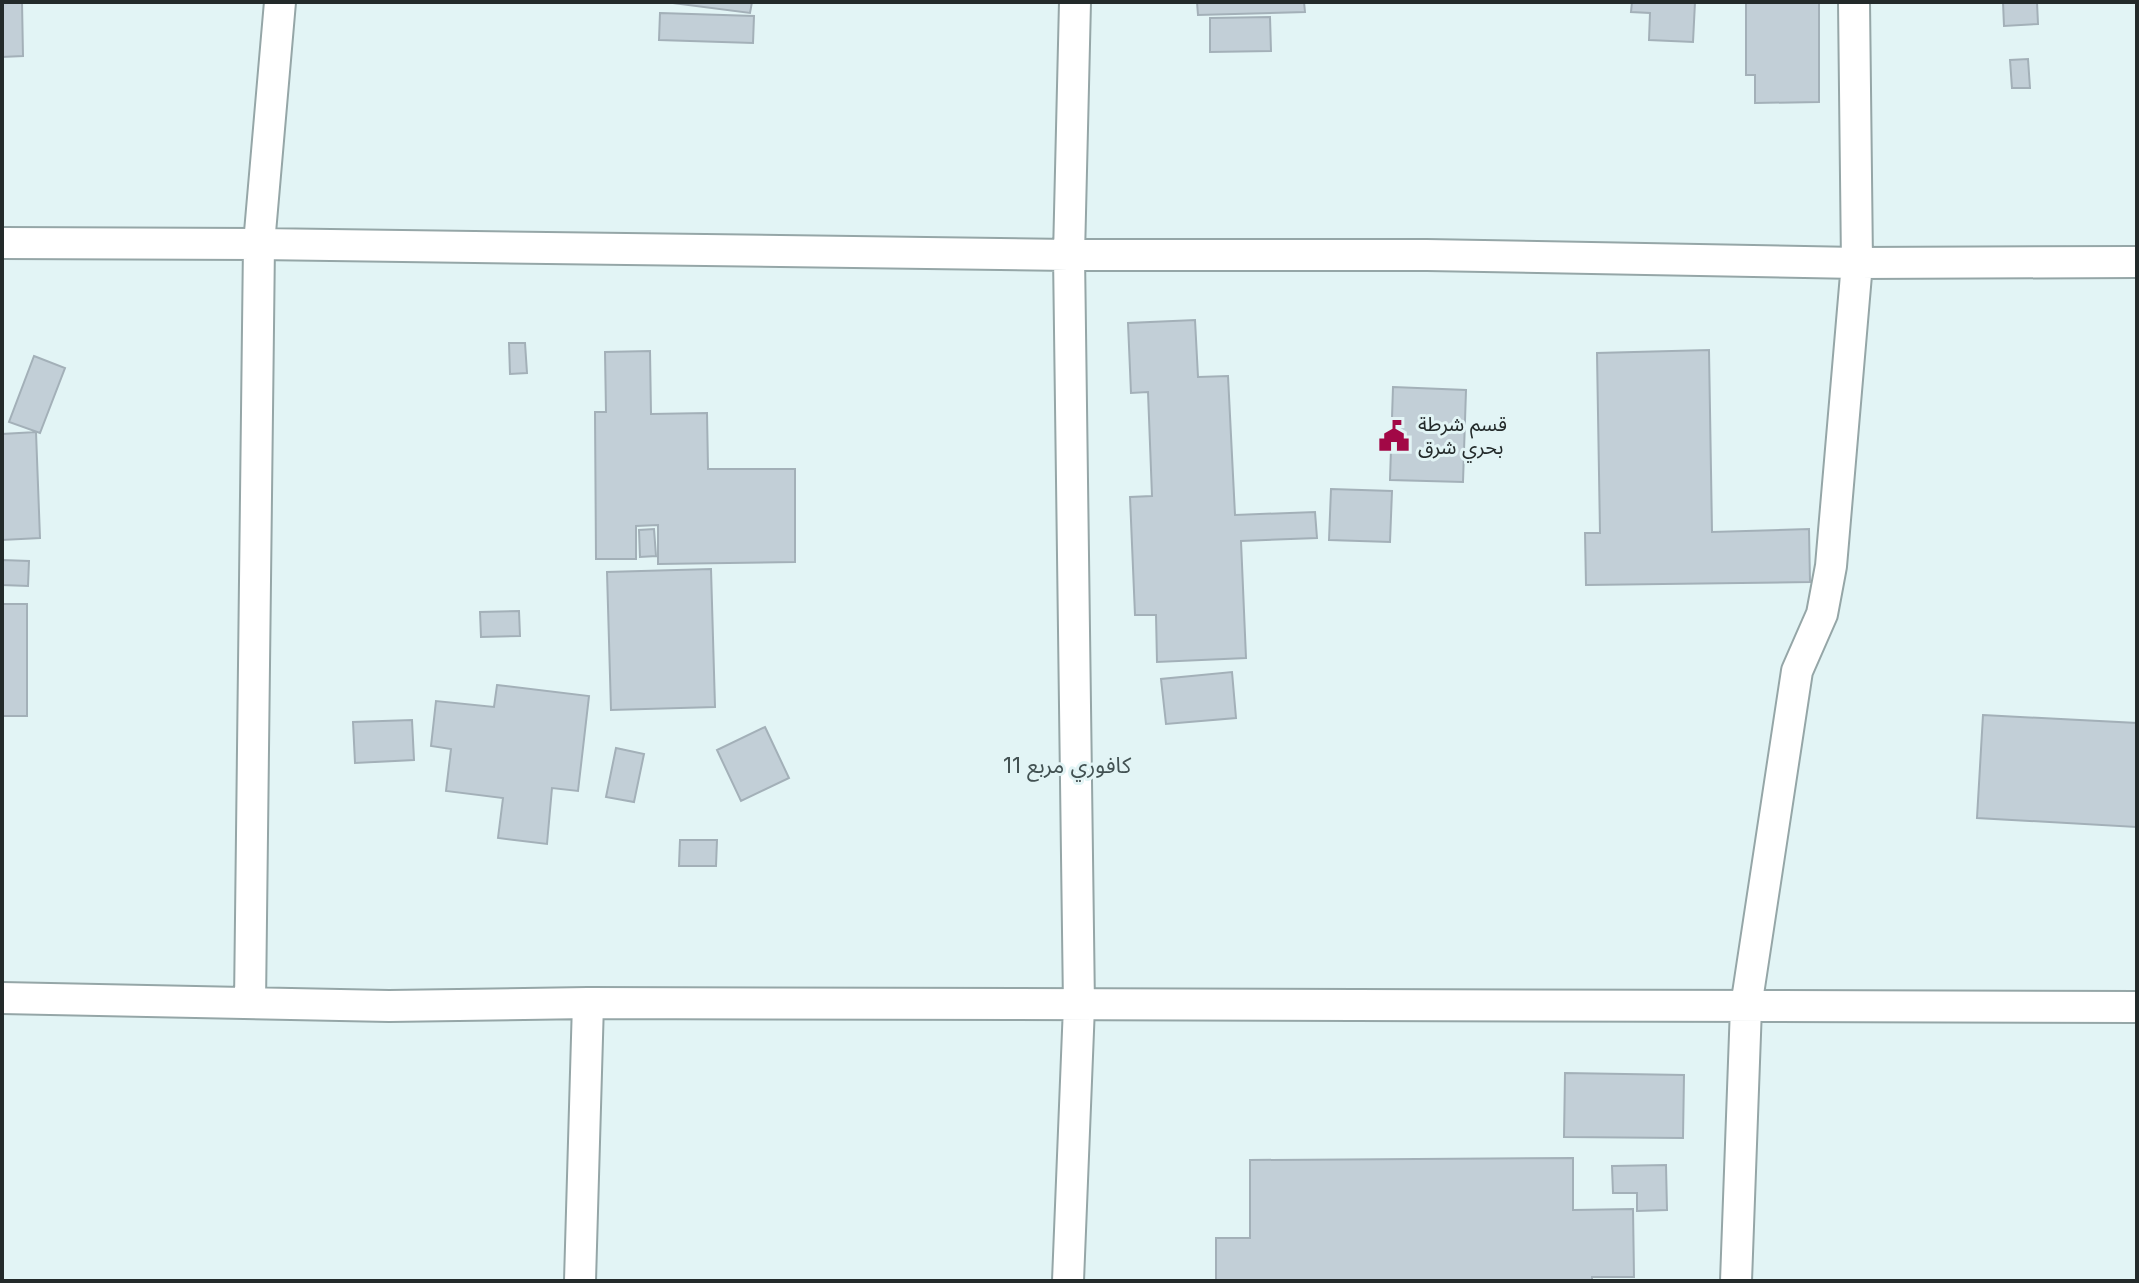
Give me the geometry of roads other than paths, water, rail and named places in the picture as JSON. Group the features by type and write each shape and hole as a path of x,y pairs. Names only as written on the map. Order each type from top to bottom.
{"street":[{"path":"250,1003 259,244 280,2"},
{"path":"1068,1281 1079,1006 1069,255 1075,2"},
{"path":"1736,1281 1746,1007 1797,671 1822,614 1831,566 1857,263 1854,2"},
{"path":"2,243 1069,255 1427,255 1857,263 2137,262"},
{"path":"2,998 389,1006 588,1003 2137,1007"},
{"path":"580,1281 588,1003"}],"place":[{"name":"قسم شرطة بحري شرق","path":"1394,436"}],"district":[{"name":"كافوري مربع 11","path":"1067,765"}]}
